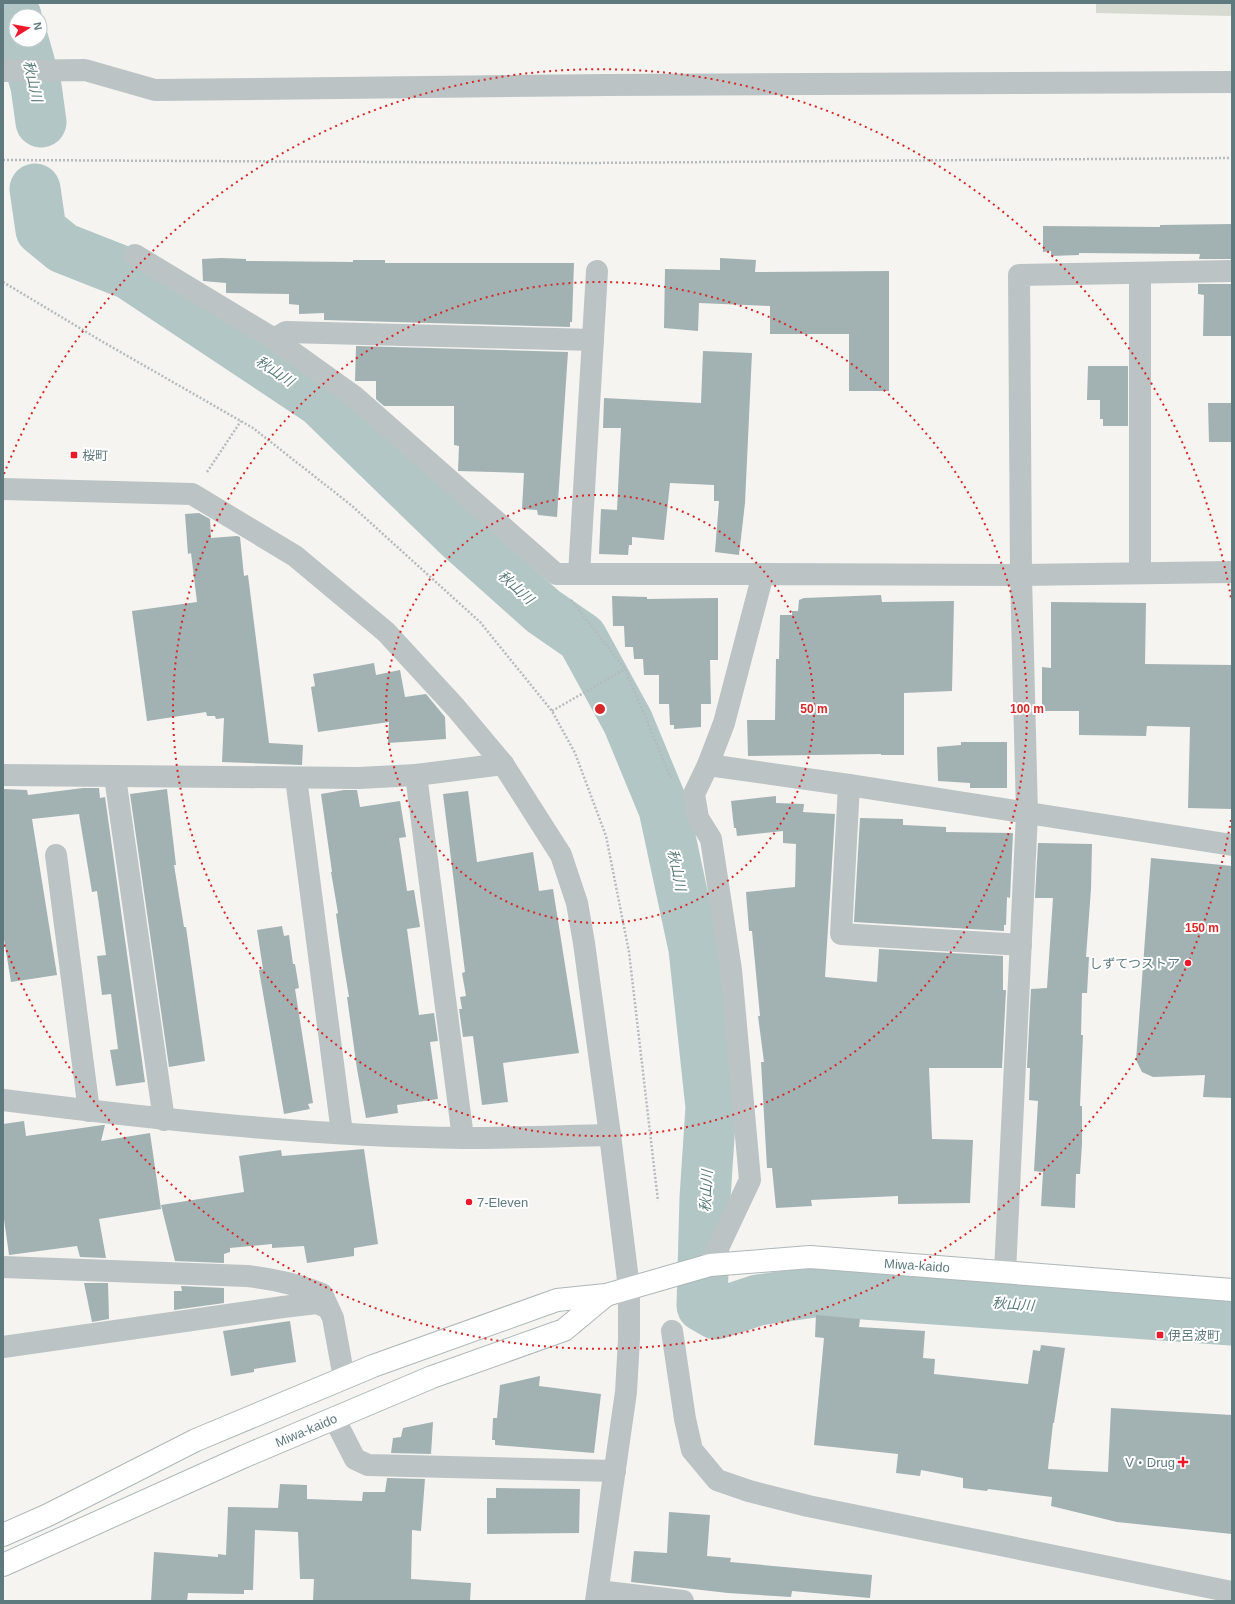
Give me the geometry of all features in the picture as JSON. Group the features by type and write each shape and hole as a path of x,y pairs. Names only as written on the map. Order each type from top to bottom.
{"main road":[{"name":"Miwa-kaido","path":"3,1535 48,1515 196,1440 373,1366 558,1300 606,1295 710,1265 810,1257 1232,1290"},
{"name":"Miwa-kaido","path":"3,1565 245,1456 334,1418 432,1377 564,1330 606,1295"}],"street":[{"path":"3,71 85,70 155,90 615,85 1232,82"},
{"path":"135,255 274,339 355,397 556,574 1021,575 1232,572"},
{"path":"579,574 596,271"},
{"path":"1005,1272 1027,814 1021,575 1019,275 1140,274 1232,271"},
{"path":"1140,274 1140,573"},
{"path":"274,339 286,332 593,340"},
{"path":"3,489 192,494 295,556 386,632 456,708 502,764 561,855 577,903 584,943 629,1288 629,1339 626,1392 597,1596 683,1601"},
{"path":"710,1265 750,1180 730,962 711,839 698,818 694,794 708,765 724,724 764,574"},
{"path":"3,775 360,778 416,775 502,764"},
{"path":"708,765 849,785 1232,845"},
{"path":"416,775 463,1138"},
{"path":"115,777 164,1120"},
{"path":"296,778 342,1133"},
{"path":"849,785 841,934 1021,945"},
{"path":"56,855 89,1111"},
{"path":"3,1100 164,1120 342,1133 463,1138 610,1135"},
{"path":"3,1267 247,1276 300,1285 322,1294 333,1318 344,1378"},
{"path":"3,1346 283,1307 317,1304 328,1308"},
{"path":"672,1331 685,1419 692,1450 717,1480 749,1491 808,1506 1232,1592"},
{"path":"334,1418 355,1459 368,1465 615,1471"}],"path":[{"path":"3,160 593,163 1232,158"},
{"path":"192,494 241,421"},
{"path":"556,574 567,596 625,669 670,776 694,794"},
{"path":"552,711 625,669"}],"shaded area":[{"path":"1096,3 1232,3 1232,16 1096,13"}],"building":[{"path":"1232,224 1232,259 1199,259 1200,254 1079,253 1079,255 1051,256 1051,251 1043,252 1043,226 1160,227 1160,225"},
{"path":"720,258 756,260 755,272 889,271 889,391 849,391 849,334 770,334 770,306 699,303 698,331 664,328 665,269 720,270"},
{"path":"202,259 246,259 246,261 353,262 353,260 385,260 385,263 574,263 572,322 570,322 570,327 324,320 324,313 299,314 299,305 289,304 289,294 226,293 226,283 203,281"},
{"path":"1198,284 1232,284 1232,336 1203,336 1204,295 1198,294"},
{"path":"356,346 568,352 557,517 538,515 537,510 522,509 524,473 458,471 459,446 454,445 454,406 384,406 376,399 376,381 355,381"},
{"path":"703,351 752,353 745,503 739,555 715,552 719,501 714,501 714,485 670,483 664,540 632,537 632,545 629,545 628,555 599,554 601,509 617,510 621,428 603,428 604,398 701,403"},
{"path":"1088,366 1128,366 1128,426 1103,426 1103,419 1100,419 1100,400 1087,400"},
{"path":"1208,403 1232,403 1232,442 1209,442"},
{"path":"199,513 210,519 211,538 240,537 244,576 248,575 269,743 303,745 302,765 222,762 224,718 216,719 215,716 207,716 206,712 147,721 132,611 197,602 191,553 188,554 185,514"},
{"path":"881,595 882,602 954,601 952,691 904,693 904,755 748,756 747,720 775,720 776,659 779,659 780,615 792,615 792,611 798,611 799,600 804,598"},
{"path":"612,596 647,597 647,599 718,598 718,660 710,660 711,704 701,704 701,727 674,729 674,725 670,725 669,704 659,704 659,675 644,675 643,659 634,659 633,647 625,647 624,626 613,626"},
{"path":"1051,602 1146,603 1145,664 1232,665 1232,809 1188,808 1190,727 1147,726 1146,736 1079,735 1079,711 1042,711 1042,667 1051,668"},
{"path":"374,663 376,675 400,670 405,697 426,694 445,717 446,739 388,743 389,722 318,732 311,687 315,686 313,674"},
{"path":"961,742 1007,742 1007,788 970,788 970,783 938,781 937,747 961,745"},
{"path":"83,788 99,788 100,798 105,797 145,1082 116,1086 110,1050 118,1049 111,994 102,995 97,956 106,955 97,891 92,892 79,814 32,819 57,975 11,982 3,933 3,789 27,790 28,795"},
{"path":"167,789 176,865 174,865 184,927 186,927 205,1061 169,1067 130,794"},
{"path":"344,790 357,790 360,807 400,801 406,837 399,838 407,891 414,890 420,927 407,929 419,1015 434,1013 438,1041 430,1042 438,1099 397,1105 398,1113 366,1118 357,1069 347,997 349,997 336,914 338,913 321,794"},
{"path":"468,791 477,862 533,852 539,891 553,889 579,1053 503,1063 508,1102 482,1105 473,1036 463,1037 459,1009 462,1009 460,997 466,996 462,973 465,972 443,794"},
{"path":"776,796 776,803 804,804 803,812 835,814 825,977 877,982 879,949 1003,956 1003,990 1006,990 1002,1068 929,1068 932,1139 973,1140 970,1203 898,1204 898,1196 811,1200 812,1206 776,1208 772,1168 767,1168 761,1062 764,1062 758,1016 760,1016 752,931 749,931 746,892 795,887 796,844 783,843 783,831 737,836 736,828 734,828 731,801"},
{"path":"860,818 903,819 903,825 946,827 946,832 1013,833 1010,898 1007,897 1006,925 1004,925 1004,931 854,922"},
{"path":"1038,843 1092,844 1091,889 1086,957 1089,957 1087,993 1082,993 1081,1035 1083,1035 1080,1106 1082,1106 1082,1144 1080,1174 1076,1174 1075,1208 1041,1206 1043,1172 1034,1171 1038,1101 1029,1100 1030,1068 1027,1068 1031,989 1047,988 1053,898 1035,898"},
{"name":"しずてつストア","path":"1151,858 1232,866 1232,1098 1203,1097 1205,1075 1153,1077 1142,1072 1136,1060"},
{"path":"282,926 284,936 289,935 293,964 295,964 299,988 295,989 313,1103 308,1104 310,1109 284,1114 259,970 263,969 257,930"},
{"path":"24,1121 26,1136 103,1125 105,1125 101,1141 150,1133 161,1209 99,1219 106,1258 80,1257 77,1246 9,1255 3,1212 3,1124"},
{"path":"364,1149 378,1244 354,1248 354,1256 307,1263 304,1246 272,1248 272,1244 230,1248 230,1252 224,1254 224,1263 175,1261 161,1205 244,1192 239,1156 281,1150 282,1156"},
{"path":"84,1283 108,1283 109,1319 92,1322"},
{"path":"181,1286 224,1288 224,1303 174,1310 174,1291 182,1291"},
{"path":"816,1315 860,1319 859,1327 925,1331 923,1358 935,1359 934,1374 1028,1384 1033,1350 1040,1351 1041,1345 1065,1348 1053,1423 1048,1469 1108,1472 1111,1408 1232,1415 1232,1534 1117,1522 1051,1506 1052,1497 988,1489 987,1491 963,1488 963,1478 921,1470 920,1476 896,1473 898,1454 814,1445 824,1338 815,1337"},
{"path":"290,1321 296,1362 254,1369 254,1372 231,1376 223,1331"},
{"path":"540,1376 539,1386 601,1394 594,1453 495,1445 495,1440 492,1440 493,1418 497,1418 500,1385"},
{"path":"433,1422 431,1454 391,1453 393,1438 401,1437 403,1428"},
{"path":"387,1478 425,1479 421,1531 412,1530 411,1579 471,1583 470,1601 313,1601 314,1579 300,1579 298,1532 255,1530 253,1590 244,1590 244,1594 188,1593 187,1601 151,1601 154,1552 218,1557 218,1554 226,1555 228,1507 278,1508 280,1484 307,1485 307,1499 362,1501 363,1492 385,1492"},
{"path":"496,1488 580,1489 579,1533 487,1534 487,1498 496,1498"},
{"path":"669,1512 710,1515 707,1556 731,1558 730,1562 872,1575 870,1598 792,1591 791,1597 728,1593 631,1582 634,1551 667,1553"}],"waterway":[{"name":"秋山川","path":"7,3 10,8"},
{"name":"秋山川","path":"25,48 36,86 41,122"},
{"name":"秋山川","path":"35,189 41,230 63,248 129,274 320,401 459,536 543,611 582,638 628,722 664,809 694,949 711,1107 705,1198 702,1306 716,1314 758,1300 821,1291 1232,1320"}],"place":[{"name":"桜町","path":"74,455"},
{"name":"しずてつストア","path":"1188,963"},
{"name":"7-Eleven","path":"469,1202"},
{"name":"伊呂波町","path":"1160,1335"},
{"name":"V・Drug","path":"1183,1462"}]}
